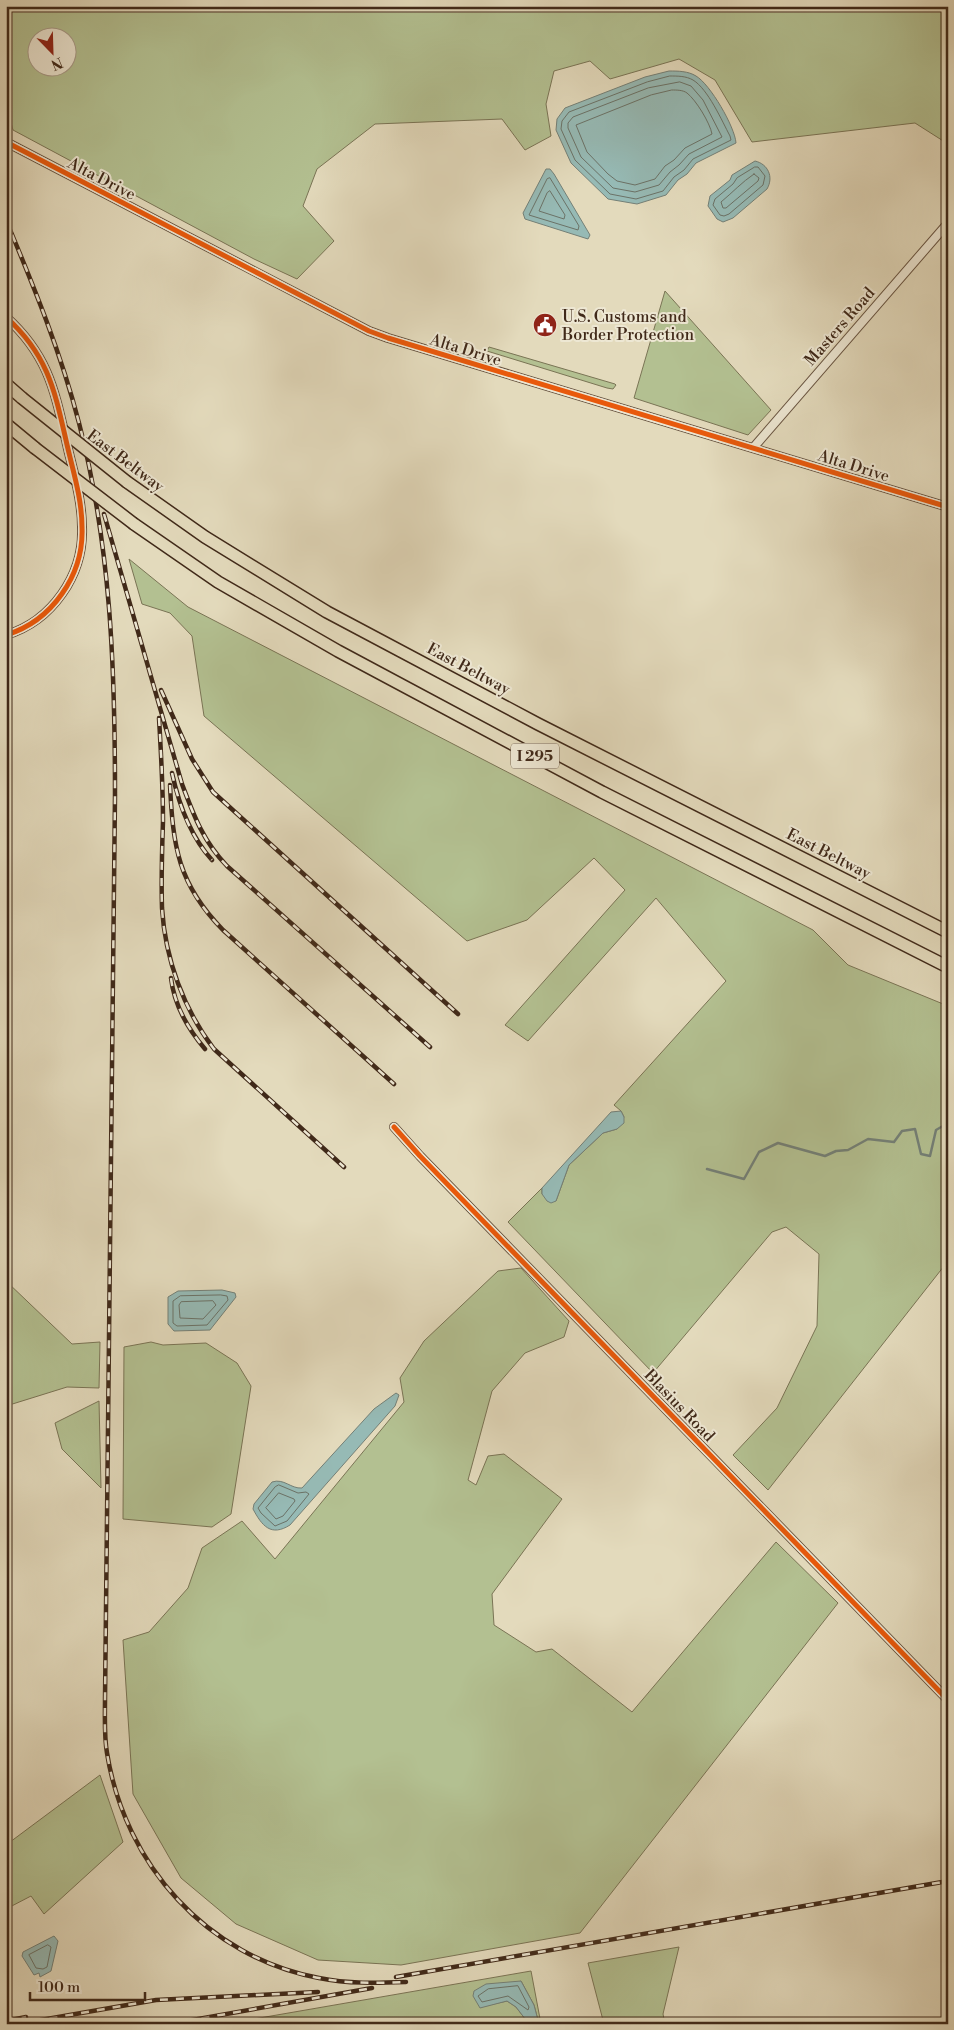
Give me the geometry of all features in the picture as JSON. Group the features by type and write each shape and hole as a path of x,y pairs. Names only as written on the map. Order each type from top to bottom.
{"highway":[{"name":"East Beltway","path":"6,384 127,482 206,538 327,612 538,724 948,932"},
{"name":"I 295","path":"6,424 134,524 218,582 338,651 602,792 948,967"}],"street":[{"name":"Alta Drive","path":"6,142 369,331 471,364 948,507"},
{"name":"Masters Road","path":"753,448 948,223"},
{"path":"6,317 24,334 35,349 46,370 60,415 74,473 82,528 82,545 78,563 59,599 44,615 28,625 6,634"},
{"name":"Blasius Road","path":"394,1127 948,1700"}],"green space":[{"path":"9,6 948,6 948,144 915,123 752,142 715,80 679,59 610,79 590,61 554,71 546,104 551,136 525,150 502,119 375,124 317,169 303,206 334,241 297,279 254,259 13,130 6,105 6,16 11,17"},
{"path":"665,291 771,410 748,435 634,398"},
{"path":"489,347 616,385 613,389 607,388 487,351"},
{"path":"129,559 188,607 813,930 848,965 948,1006 948,1261 768,1490 733,1455 777,1408 817,1326 819,1254 786,1227 772,1232 653,1373 508,1222 542,1188 542,1194 556,1201 569,1165 603,1133 617,1129 624,1117 621,1111 614,1105 726,981 656,898 528,1041 505,1025 625,890 594,858 527,920 467,941 204,716 192,636 170,613 142,604"},
{"path":"521,1268 569,1321 564,1337 525,1353 492,1391 468,1480 476,1485 488,1456 504,1454 562,1499 492,1594 494,1625 536,1652 552,1649 632,1712 776,1542 838,1603 580,1933 401,1965 318,1960 236,1924 181,1878 133,1794 123,1640 149,1632 188,1588 202,1548 242,1521 275,1559 404,1402 400,1378 424,1341 498,1271"},
{"path":"6,1281 72,1344 100,1342 99,1388 67,1387 6,1406"},
{"path":"151,1342 163,1345 206,1343 237,1363 251,1386 231,1514 212,1527 123,1519 124,1347"},
{"path":"99,1401 101,1488 62,1449 55,1423"},
{"path":"100,1775 123,1842 44,1914 31,1896 6,1909 6,1845"},
{"path":"679,1947 663,2014 665,2024 604,2024 588,1963"},
{"path":"531,1971 541,2024 539,2024 534,2005 521,1981 480,2007 507,2001 516,2007 529,2024 225,2024"}],"water":[{"path":"669,71 690,73 702,81 715,96 727,117 736,143 696,163 687,174 678,180 666,195 637,204 608,199 571,163 556,130 557,119 565,108 645,77"},
{"path":"755,161 763,165 769,172 770,180 767,189 733,218 723,222 717,219 708,206 710,196 730,180 732,175"},
{"path":"546,169 550,169 554,174 590,235 588,239 525,219 523,213"},
{"path":"621,1111 624,1123 617,1129 603,1133 569,1165 556,1201 551,1203 547,1201 542,1194 542,1188 611,1112"},
{"path":"222,1290 235,1293 236,1297 210,1330 174,1331 168,1324 168,1297 178,1291"},
{"path":"396,1393 399,1395 395,1406 290,1525 272,1530 264,1525 253,1509 254,1504 272,1482 280,1481 302,1488 374,1409"},
{"path":"54,1936 58,1941 51,1971 40,1977 39,1973 34,1975 22,1956 23,1952"},
{"path":"521,1981 534,2005 539,2024 529,2024 516,2007 507,2001 480,2008 473,1996 474,1991 486,1984"}],"waterway":[{"path":"707,1169 744,1179 759,1152 778,1143 825,1156 836,1151 848,1150 868,1139 894,1142 902,1131 915,1129 921,1154 930,1156 936,1130 948,1123"}],"railway":[{"path":"6,220 37,295 79,423 90,469 98,516 109,608 114,701 115,795 105,1713 107,1753 117,1794 132,1832 152,1868 178,1900 207,1927 241,1950 278,1967 319,1978 341,1981 373,1983 406,1982"},
{"path":"104,514 182,784 205,838 227,866 430,1047"},
{"path":"161,690 192,759 213,792 458,1014"},
{"path":"159,718 163,808 162,908 167,946 185,1001 203,1034 214,1049 344,1167"},
{"path":"172,773 186,820 197,841 212,860"},
{"path":"170,785 176,846 187,880 196,897 223,930 394,1084"},
{"path":"171,978 175,997 183,1016 205,1049"},
{"path":"396,1977 948,1881"},
{"path":"170,2024 372,1988"},
{"path":"18,2024 156,2000 318,1992"},
{"path":"6,2021 26,2017"}],"cycle path":[{"path":"6,142 369,331 948,507"},
{"path":"6,317 21,332 32,347 49,377 75,478 81,507 82,527 81,545 77,562 71,579 62,594 38,619 6,635"},
{"path":"394,1127 948,1700"}],"place":[{"name":"U.S. Customs and Border Protection","path":"545,325"}]}
